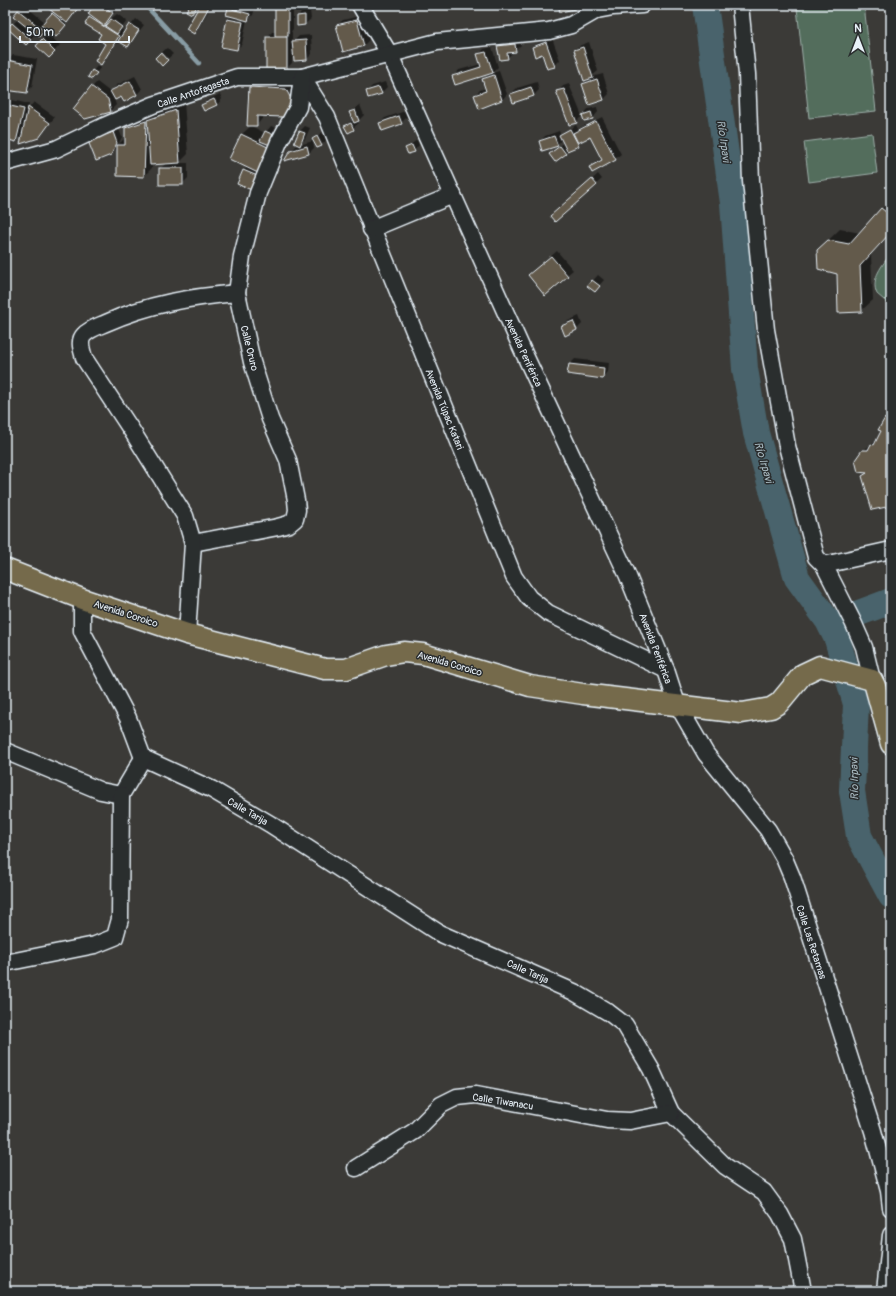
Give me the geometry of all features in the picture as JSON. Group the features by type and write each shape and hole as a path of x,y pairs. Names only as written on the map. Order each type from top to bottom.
{"main road":[{"name":"Avenida Coroico","path":"5,570 82,599 187,634 325,669 346,669 386,655 404,652 423,654 530,686 583,694 677,704 742,713 761,711 779,703 803,674 820,666 867,679"},
{"path":"867,679 875,686 891,744"}],"street":[{"name":"Avenida Periférica","path":"360,5 390,55 627,574 666,670 677,704"},
{"name":"Calle Antofagasta","path":"5,163 56,150 104,126 153,105 236,77 302,77 437,42 549,31 571,25 597,10 613,7 642,5"},
{"path":"740,5 747,74 751,181 766,330 787,446 816,557 824,565 864,646 867,679"},
{"name":"Avenida Túpac Katari","path":"302,77 327,118 514,577 530,598 548,613 666,670"},
{"name":"Calle Oruro","path":"193,543 289,524 295,519 297,510 288,460 270,419 252,362 237,293 242,256 258,193 279,142 298,107 302,77"},
{"path":"371,229 453,195"},
{"path":"187,634 193,543 185,516 84,358 80,345 84,335 94,328 147,308 176,300 237,293"},
{"path":"824,565 891,550"},
{"path":"5,963 95,945 115,937 120,919 121,795 143,758 128,718 82,631 82,599"},
{"name":"Calle Las Retamas","path":"677,704 706,754 768,830 787,864 873,1131 889,1191 891,1208"},
{"path":"5,751 102,791 121,795"},
{"name":"Calle Tarija","path":"143,758 211,790 270,824 439,933 574,992 608,1012 625,1025 637,1043 671,1113 725,1166 764,1192 780,1214 793,1239 803,1291"},
{"name":"Calle Tiwanacu","path":"356,1168 398,1143 415,1131 441,1105 457,1097 476,1095 607,1120 630,1120 671,1113"},
{"path":"885,1291 891,1235"}],"green space":[{"path":"826,5 864,5 876,111 809,118 797,8"},
{"path":"872,133 877,173 809,182 804,142"},
{"path":"891,253 891,306 877,294 875,283 878,272"}],"building":[{"path":"44,5 74,5 78,8 67,23"},
{"path":"94,5 102,5 113,13 104,26 88,14"},
{"path":"190,5 198,5 192,14 186,11"},
{"path":"200,5 210,5 194,34 186,29"},
{"path":"229,5 239,5 237,10"},
{"path":"296,5 313,5 313,9 296,9"},
{"path":"315,5 344,5 344,6 315,7"},
{"path":"558,5 574,5 575,9 560,12"},
{"path":"228,8 250,14 248,21 226,15"},
{"path":"275,8 288,8 288,36 275,36"},
{"path":"18,10 44,31 39,37 13,16"},
{"path":"52,13 66,25 56,37 41,25"},
{"path":"305,15 305,25 297,26 297,16"},
{"path":"89,17 119,36 101,65 95,61 105,44 98,39 101,34 85,24"},
{"path":"111,19 122,27 117,34 105,26"},
{"path":"227,19 243,22 237,50 221,47"},
{"path":"357,20 364,46 343,52 336,25"},
{"path":"12,23 31,40 26,45 7,28"},
{"path":"129,24 139,30 128,47 118,41"},
{"path":"266,37 287,37 287,69 266,69"},
{"path":"42,39 55,52 49,58 36,46"},
{"path":"306,40 307,60 294,61 292,41"},
{"path":"546,42 555,67 547,69 542,54 535,57 532,47"},
{"path":"515,44 516,52 507,53 508,59 500,60 497,46"},
{"path":"583,47 593,78 584,81 574,50"},
{"path":"161,52 168,60 162,66 155,58"},
{"path":"486,52 493,73 455,85 452,76 481,67 477,54"},
{"path":"7,60 32,65 27,93 5,90"},
{"path":"92,70 97,73 92,79 88,77"},
{"path":"494,75 502,100 479,109 474,95 486,91 482,79"},
{"path":"597,79 604,100 589,105 582,84"},
{"path":"130,81 137,95 124,102 121,97 115,100 110,91"},
{"path":"91,86 108,99 111,112 85,119 73,109"},
{"path":"249,87 286,89 292,101 283,117 257,116 257,126 247,126"},
{"path":"379,87 382,94 368,98 366,91"},
{"path":"531,87 534,96 513,103 510,94"},
{"path":"564,89 577,123 569,125 556,91"},
{"path":"214,99 217,105 204,111 201,105"},
{"path":"6,105 24,109 16,142 5,139"},
{"path":"28,107 50,123 39,138 20,144"},
{"path":"176,110 180,163 150,165 147,120"},
{"path":"355,110 359,121 354,123 349,112"},
{"path":"591,112 593,119 584,121 582,115"},
{"path":"399,116 402,124 382,131 379,123"},
{"path":"146,121 144,177 117,176 117,145 125,145 125,128"},
{"path":"596,121 616,160 592,173 589,167 602,160 590,137 578,143 573,133"},
{"path":"351,123 354,130 348,133 344,126"},
{"path":"570,129 579,146 567,151 559,135"},
{"path":"265,131 274,135 270,145 260,141"},
{"path":"299,131 305,133 300,146 294,143"},
{"path":"113,132 117,143 111,155 96,161 88,141"},
{"path":"241,134 272,149 260,174 229,159"},
{"path":"317,136 322,146 317,148 312,139"},
{"path":"554,136 558,146 542,151 539,141"},
{"path":"412,145 415,152 408,154 405,148"},
{"path":"307,146 309,154 284,161 290,151"},
{"path":"560,146 566,154 555,162 549,154"},
{"path":"159,168 183,168 183,185 159,185"},
{"path":"243,170 260,177 254,191 237,184"},
{"path":"592,179 597,185 555,222 550,216"},
{"path":"881,208 891,216 891,232 860,266 862,312 838,313 837,274 818,269 817,250 828,240 849,244"},
{"path":"551,256 568,276 545,296 528,275"},
{"path":"592,280 600,286 595,292 587,286"},
{"path":"573,321 577,330 565,336 561,326"},
{"path":"569,364 604,368 603,379 567,374"},
{"path":"891,416 891,506 872,510 862,476 867,473 858,472 855,460 862,450 868,450 871,444 874,445 881,431 878,430 885,418 888,420"}],"waterway":[{"path":"145,5 199,63"},
{"name":"Río Irpavi","path":"705,5 733,203 745,369 756,433 797,578 828,621 837,639 856,704 852,791 859,836 891,896"},
{"path":"859,613 891,601"}]}
